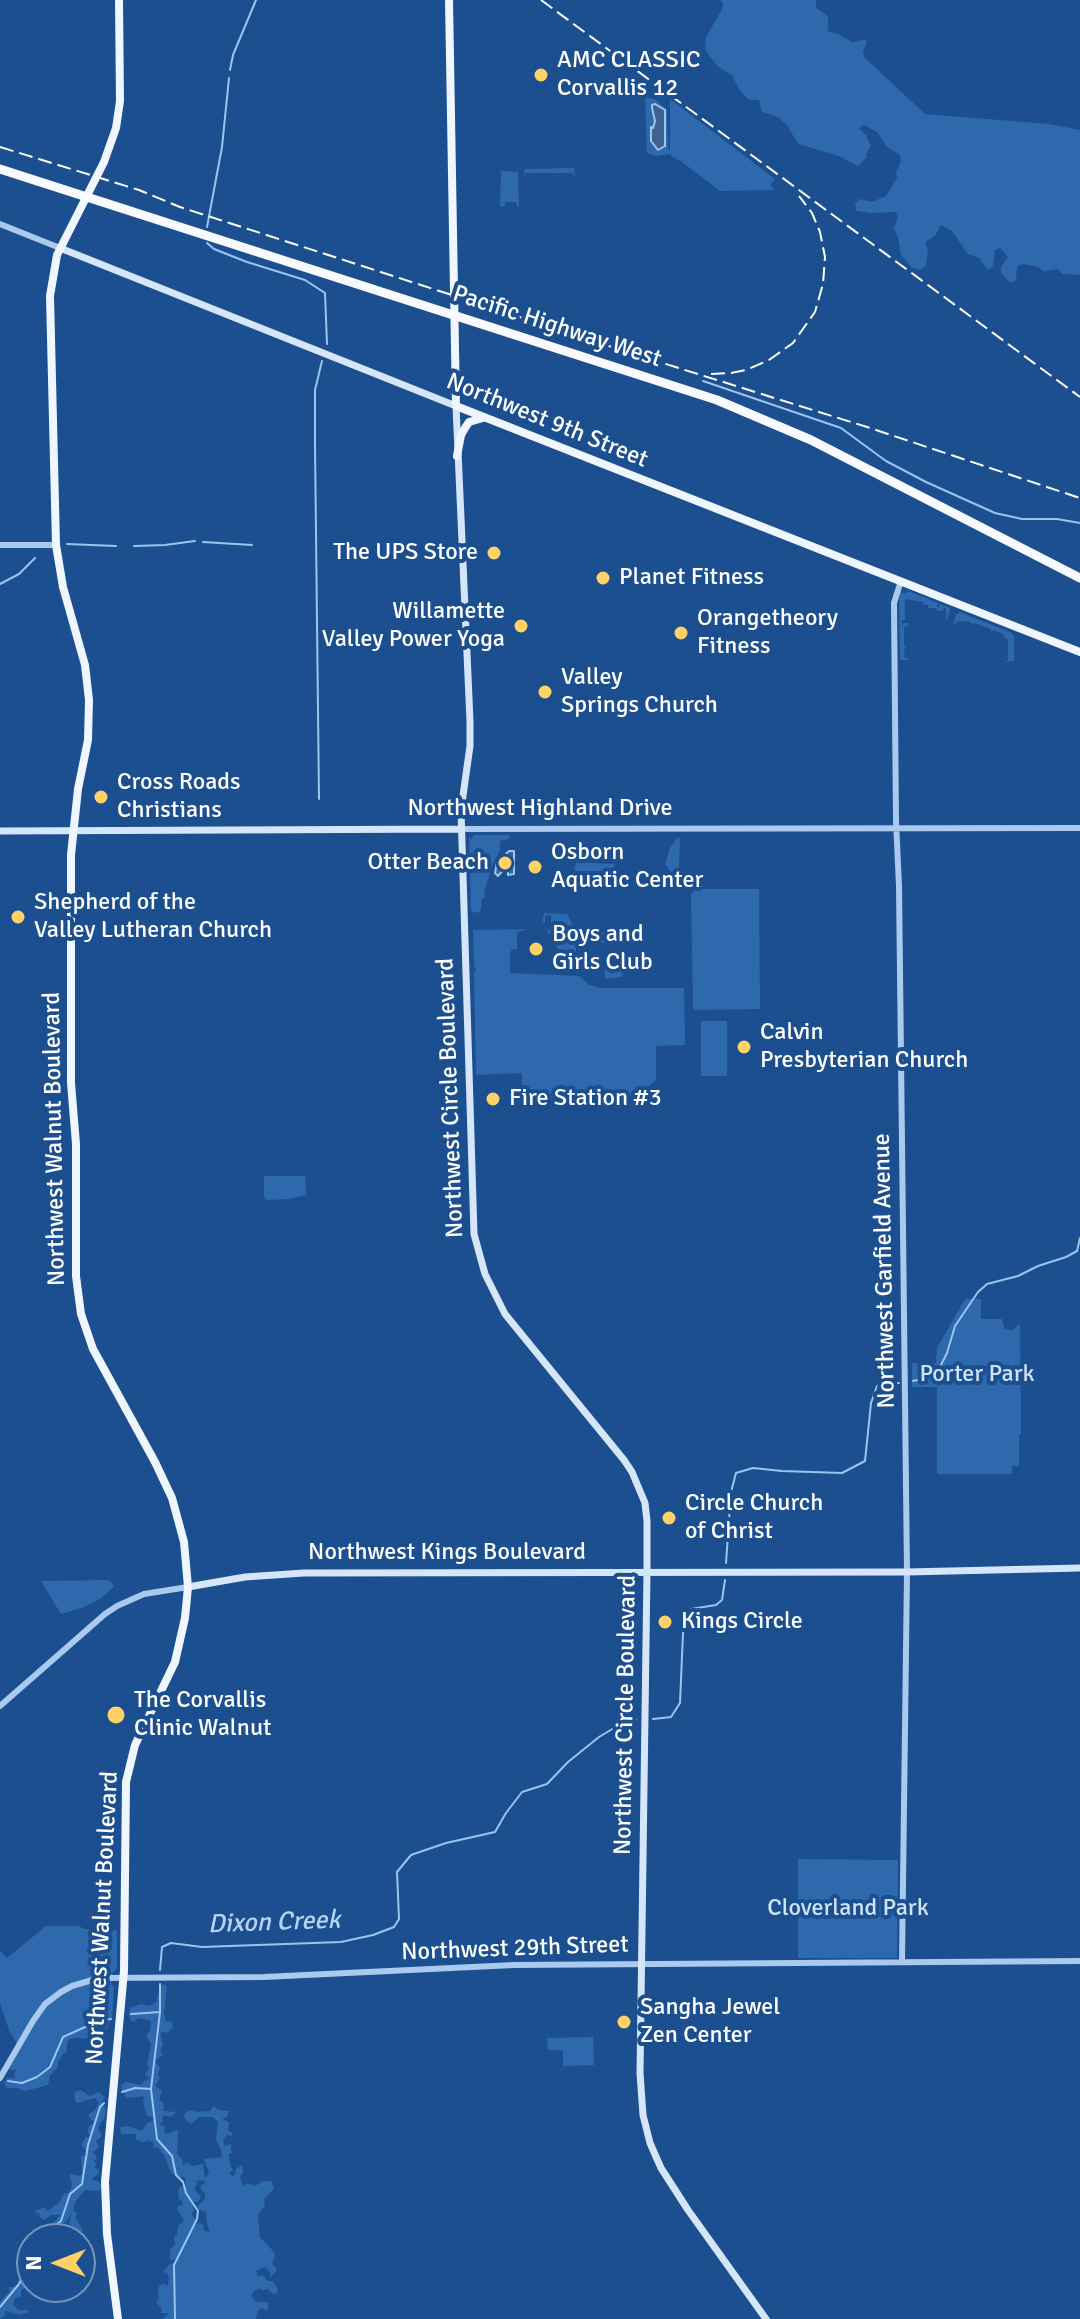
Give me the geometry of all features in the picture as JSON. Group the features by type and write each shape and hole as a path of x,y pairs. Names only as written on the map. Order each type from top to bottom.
{"highway":[{"name":"Pacific Highway West","path":"0,169 685,389 778,425 842,455 1080,578"}],"main road":[{"name":"Northwest Walnut Boulevard","path":"118,2319 105,2203 124,1978 128,1772 139,1736 175,1662 188,1587 184,1542 172,1498 93,1349 78,1299 75,1263 75,1131 71,1083 73,830 88,740 89,700 85,665 63,587 56,545 50,301 53,271 60,248 110,150 119,114 119,0"},
{"name":"Northwest Circle Boulevard","path":"449,0 457,456 470,721 470,746 462,794 462,829 472,1205 476,1246 492,1291 511,1323 632,1472 645,1503 647,1572 640,2088 643,2115 661,2168 766,2319"},
{"name":"Northwest 9th Street","path":"60,248 1080,652"},
{"path":"457,456 461,435 467,424 486,418"},
{"name":"Northwest Highland Drive","path":"0,831 462,829"},
{"name":"Northwest Kings Boulevard","path":"188,1587 245,1577 304,1573 907,1572 1080,1568"}],"street":[{"name":"Northwest 9th Street","path":"0,224 60,248"},
{"path":"0,545 56,545"},
{"name":"Northwest Garfield Avenue","path":"901,581 894,603 907,1572 902,1962"},
{"name":"Northwest Highland Drive","path":"462,829 1080,828"},
{"name":"Northwest Kings Boulevard","path":"0,1706 117,1606 144,1594 188,1587"},
{"name":"Northwest 29th Street","path":"0,2078 39,2013 53,1997 85,1981 264,1977 514,1965 1080,1961"}],"green space":[{"path":"721,0 816,0 816,8 828,16 828,31 852,42 865,39 864,57 925,114 1049,124 1080,130 1080,275 1062,274 1058,269 1043,271 1022,264 1017,267 1016,280 1011,283 1001,273 1001,267 1008,257 1000,248 995,250 993,266 988,270 979,258 968,254 952,231 941,225 935,236 925,242 928,250 926,266 920,270 911,267 901,255 894,228 898,217 896,212 856,211 855,203 860,199 872,202 886,196 897,178 900,155 887,147 877,132 864,125 859,128 871,146 867,157 858,166 839,156 798,144 787,125 778,117 762,112 759,100 749,100 732,75 718,67 705,50 706,37 722,9"},
{"path":"645,97 655,99 667,110 670,151 670,99 775,179 770,185 775,190 720,191 670,154 656,156 647,153","holes":["655,114 666,118 666,134 663,147 651,133 651,128 656,120"]},
{"path":"574,168 575,177 572,173 526,173 524,177 525,169"},
{"path":"501,171 518,172 519,206 516,202 505,202 505,207 500,206"},
{"path":"908,591 938,603 939,607 940,604 948,607 950,610 946,622 946,608 937,611 923,602 905,599 902,630 903,623 908,623 904,627 904,645 908,647 905,647 904,653 908,660 902,660 899,600 901,592 905,594"},
{"path":"960,612 1012,633 1014,661 1005,662 1008,660 1008,639 1004,638 1005,635 993,630 991,633 991,629 972,625 971,622 959,621 953,625 956,614"},
{"path":"474,835 510,835 509,839 500,841 500,851 493,863 478,913 471,911 469,836 471,840"},
{"path":"678,837 679,878 665,864 670,848"},
{"path":"576,862 614,864 615,875 611,875 610,871 574,871"},
{"path":"695,889 759,889 760,1009 693,1008 691,895"},
{"path":"545,910 545,913 567,914 574,927 551,928 551,915 545,916 545,923 542,923"},
{"path":"528,929 517,932 517,949 512,949 510,954 510,973 579,976 589,985 600,988 684,988 685,1045 656,1046 656,1080 646,1089 645,1106 522,1106 522,1073 476,1075 473,930"},
{"path":"540,929 576,931 576,963 560,968 565,959 558,953 555,934"},
{"path":"582,932 614,932 614,943 582,943"},
{"path":"605,958 611,958 614,970 622,968 622,977 605,979"},
{"path":"701,1021 727,1021 727,1076 701,1076"},
{"path":"264,1176 305,1176 306,1195 266,1200"},
{"name":"Porter Park","path":"965,1299 981,1299 981,1319 1002,1319 1004,1328 1012,1331 1020,1323 1021,1434 1019,1466 1012,1466 1012,1474 937,1474 937,1387 912,1387 912,1363 936,1363 937,1348"},
{"path":"110,1580 114,1587 100,1599 61,1614 41,1581"},
{"name":"Cloverland Park","path":"798,1859 898,1860 897,1958 798,1958"},
{"path":"46,1926 117,1930 117,1968 112,1973 111,1983 114,1987 112,2019 101,2020 102,2023 109,2022 105,2030 93,2027 88,2038 68,2040 66,2053 50,2075 48,2085 25,2091 7,2088 4,2083 7,2078 15,2078 17,2070 5,2069 18,2046 0,2003 0,1951 7,1958"},
{"path":"164,1984 167,1987 164,2013 166,2021 172,2022 173,2027 169,2032 160,2033 163,2044 160,2051 163,2055 157,2059 160,2078 155,2086 162,2091 159,2100 164,2104 163,2111 176,2112 171,2117 163,2115 163,2121 159,2124 165,2127 167,2134 178,2131 177,2154 182,2163 184,2166 186,2162 192,2166 203,2164 205,2178 209,2173 204,2159 222,2157 216,2140 218,2122 213,2117 199,2117 191,2124 184,2114 190,2110 210,2111 214,2106 218,2110 229,2111 227,2117 222,2119 229,2122 228,2131 233,2133 223,2141 225,2146 231,2144 231,2151 234,2152 229,2154 233,2171 230,2174 234,2176 236,2169 242,2165 240,2177 243,2187 246,2183 255,2186 271,2181 274,2188 264,2200 265,2206 258,2218 260,2237 274,2252 272,2264 276,2271 270,2278 270,2272 265,2267 256,2271 258,2277 263,2275 267,2281 273,2281 278,2290 273,2294 268,2289 259,2288 252,2293 256,2302 267,2302 269,2307 266,2311 262,2308 258,2310 256,2319 162,2319 169,2313 161,2313 162,2309 156,2302 160,2285 165,2283 167,2287 169,2280 168,2273 163,2272 176,2261 170,2261 170,2250 175,2244 178,2226 184,2221 177,2209 183,2205 178,2191 186,2185 185,2177 171,2173 165,2157 148,2138 146,2142 141,2142 136,2140 136,2134 121,2134 120,2127 128,2126 142,2131 154,2118 146,2115 145,2096 127,2098 121,2085 126,2082 141,2085 150,2079 145,2074 149,2069 151,2044 146,2036 151,2021 140,2018 132,2022 129,2016 130,2008 156,2002 160,1986","holes":["204,2180 205,2183 200,2186 205,2199 197,2206 206,2212 210,2233 203,2229 201,2223 196,2224 191,2214 194,2211 192,2202 198,2202 201,2197 194,2189 196,2181"]},
{"path":"593,2037 594,2065 563,2066 563,2050 548,2050 547,2038"},
{"path":"80,2090 90,2096 98,2092 105,2097 102,2102 105,2117 98,2128 102,2136 96,2141 99,2147 93,2152 97,2158 94,2168 99,2173 92,2179 102,2187 98,2191 85,2190 75,2202 73,2211 79,2223 69,2223 72,2213 64,2223 53,2223 60,2215 51,2215 44,2220 35,2211 46,2207 47,2211 59,2203 64,2194 70,2192 69,2174 78,2177 82,2174 81,2156 87,2155 87,2152 81,2145 86,2137 92,2137 88,2127 94,2123 88,2115 99,2102 95,2098 77,2103 74,2092"},
{"path":"16,2286 16,2298 13,2304 18,2310 29,2312 19,2315 5,2311 0,2319 0,2302 9,2292 9,2287"}],"shaded area":[{"path":"652,105 665,110 665,146 658,150 651,141 651,127 655,121"},
{"name":"Otter Beach","path":"509,851 514,851 514,874 508,875 508,870 503,870 498,876 495,873 497,862"}],"waterway":[{"path":"230,70 233,55 256,0"},
{"path":"207,227 222,147 229,78"},
{"path":"207,243 214,249 247,262 305,280 325,293 327,344"},
{"path":"319,799 315,390 322,361"},
{"path":"703,381 841,428 886,461 995,513 1022,519 1057,519 1080,523"},
{"path":"134,546 195,541"},
{"path":"203,542 252,545"},
{"path":"67,544 116,546"},
{"path":"0,584 19,574 35,558"},
{"name":"Dixon Creek","path":"913,1381 931,1377 941,1365 955,1326 987,1284 1018,1276 1066,1257 1077,1251 1080,1238"},
{"name":"Dixon Creek","path":"726,1563 731,1492 736,1473 753,1468 842,1473 865,1461 871,1403 877,1386 899,1383"},
{"name":"Dixon Creek","path":"653,1719 671,1717 680,1703 683,1633 691,1609 716,1605 722,1600 725,1580"},
{"name":"Dixon Creek","path":"160,1970 162,1947 171,1943 202,1947 341,1942 394,1927 399,1919 397,1872 411,1855 495,1832 522,1792 547,1784 599,1737 624,1722 636,1719"},
{"name":"Dixon Creek","path":"160,1984 151,2089 157,2139 172,2156 176,2175 198,2211 174,2265 175,2319"},
{"path":"131,2014 160,2012"},
{"path":"8,2081 22,2083 37,2077 50,2067 63,2037 96,2022 111,2019"},
{"path":"122,2092 135,2088 151,2089"},
{"path":"58,2223 70,2194 82,2184 88,2145 104,2103"},
{"path":"0,2307 16,2288"}],"railway":[{"path":"541,0 1080,397"},
{"path":"0,147 1080,498"},
{"path":"711,374 746,370 769,360 793,343 815,312 823,284 825,257 812,213 799,196"}],"place":[{"name":"AMC CLASSIC Corvallis 12","path":"541,75"},
{"name":"The UPS Store","path":"494,553"},
{"name":"Planet Fitness","path":"603,578"},
{"name":"Willamette Valley Power Yoga","path":"521,626"},
{"name":"Orangetheory Fitness","path":"681,633"},
{"name":"Valley Springs Church","path":"545,692"},
{"name":"Cross Roads Christians","path":"101,797"},
{"name":"Otter Beach","path":"505,863"},
{"name":"Osborn Aquatic Center","path":"535,867"},
{"name":"Shepherd of the Valley Lutheran Church","path":"18,917"},
{"name":"Boys and Girls Club","path":"536,949"},
{"name":"Calvin Presbyterian Church","path":"744,1047"},
{"name":"Fire Station #3","path":"493,1099"},
{"name":"Circle Church of Christ","path":"669,1518"},
{"name":"Kings Circle","path":"665,1622"},
{"name":"The Corvallis Clinic Walnut","path":"116,1715"},
{"name":"Sangha Jewel Zen Center","path":"624,2022"}]}
